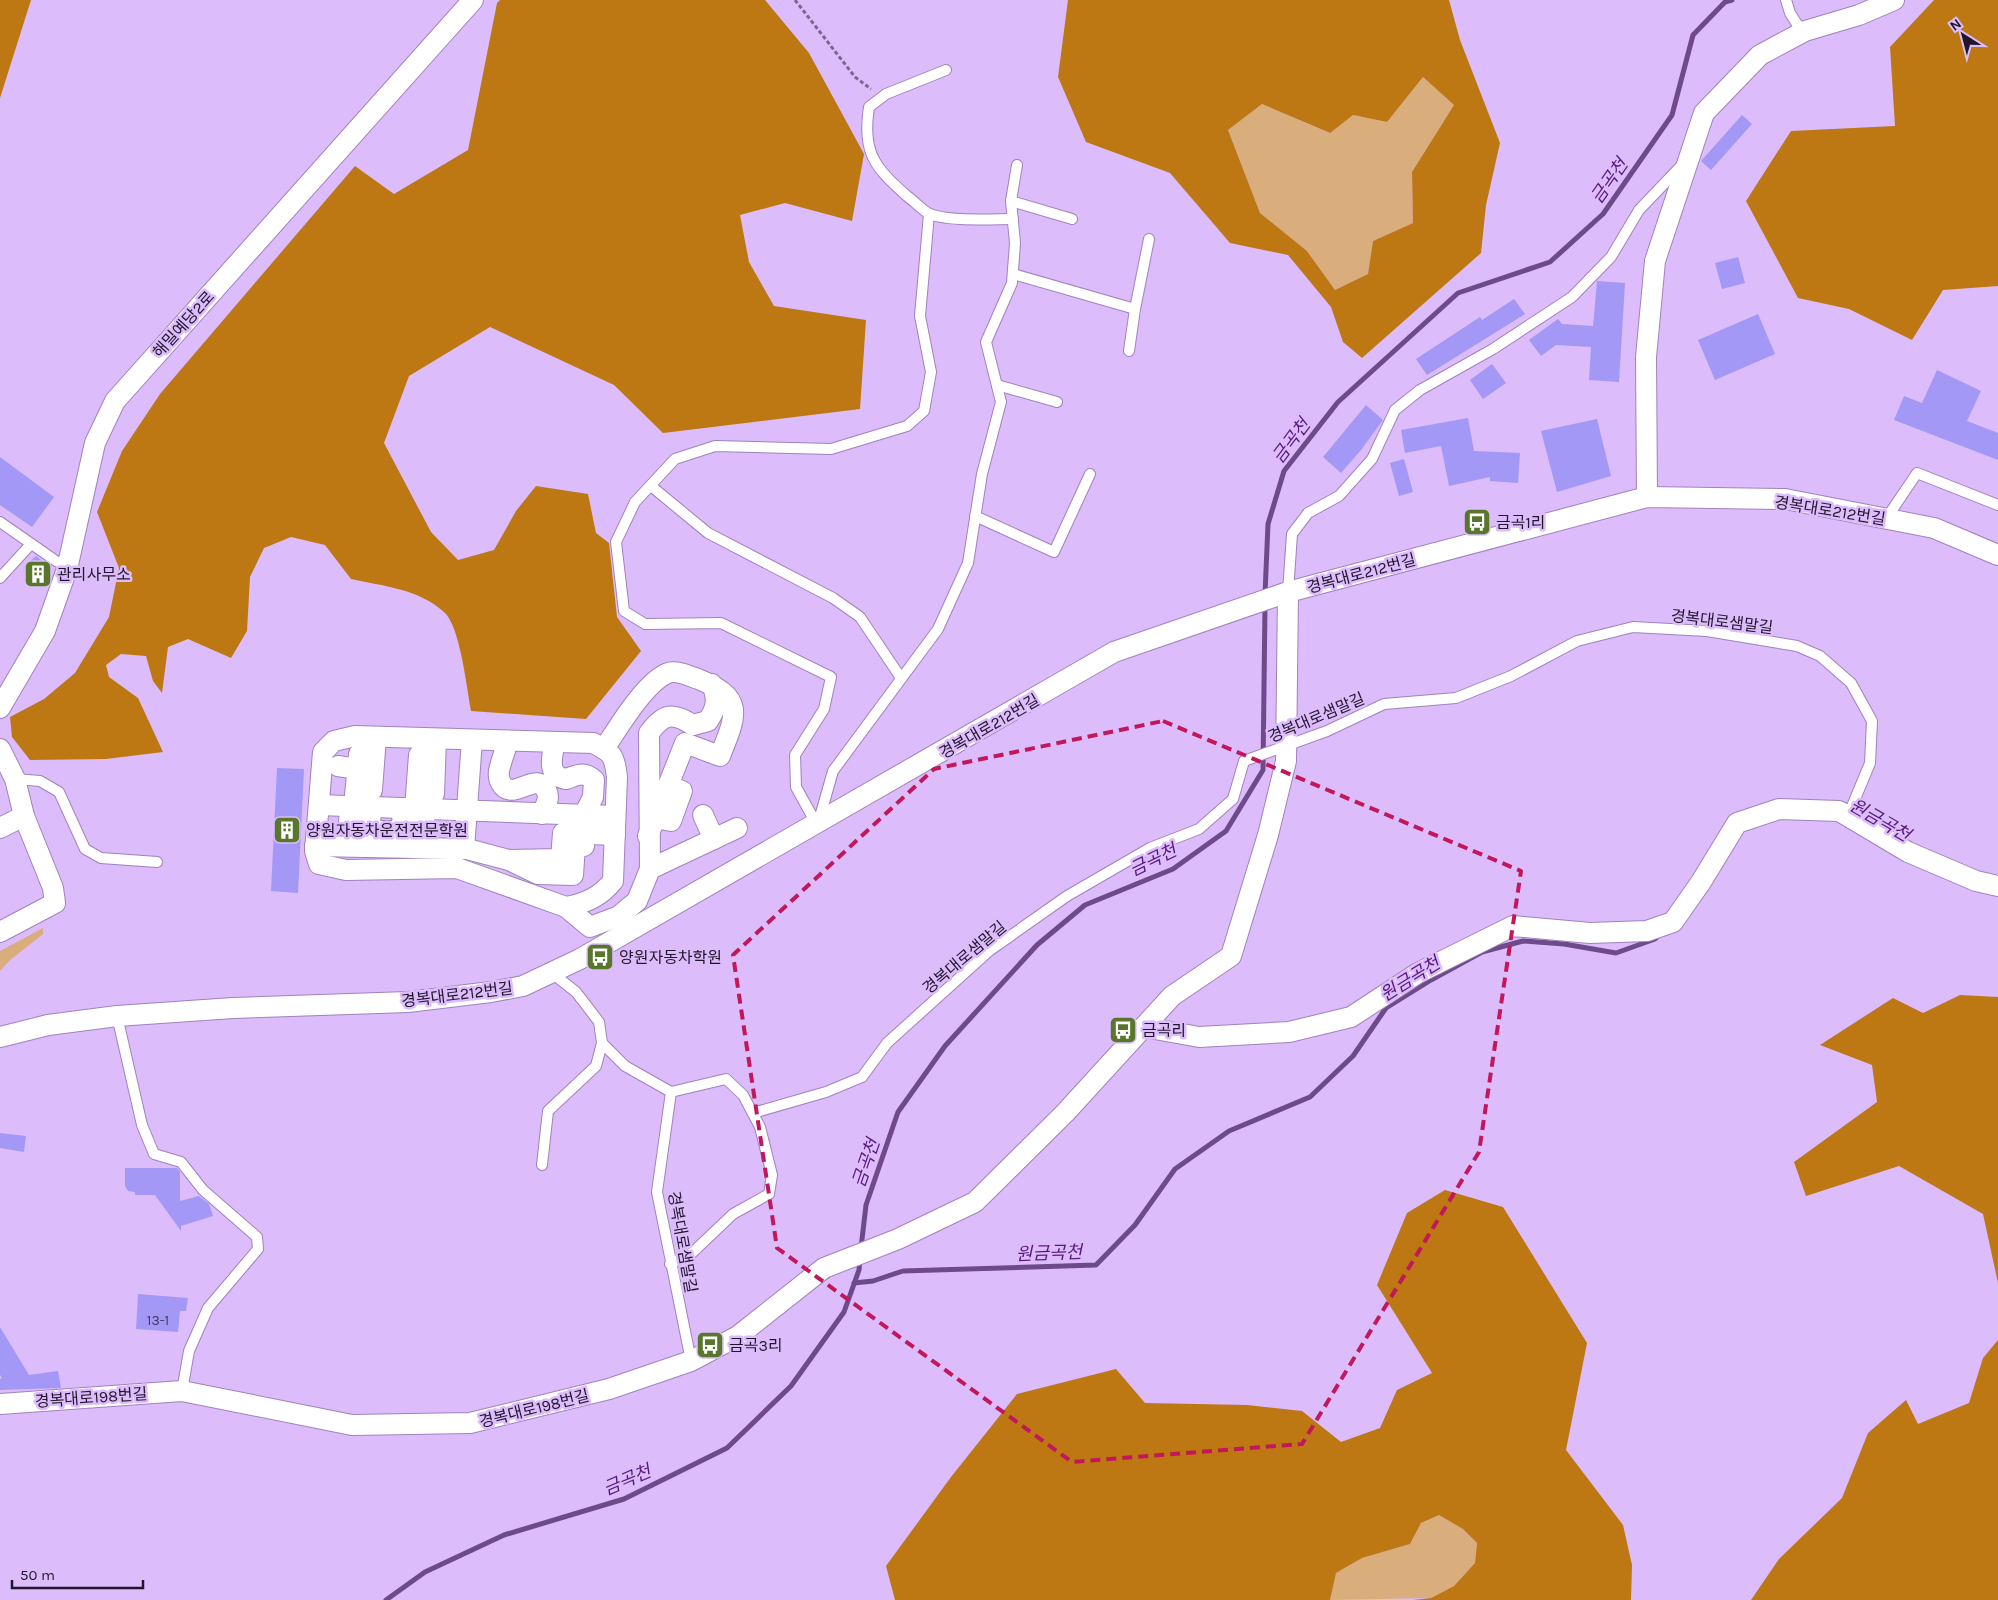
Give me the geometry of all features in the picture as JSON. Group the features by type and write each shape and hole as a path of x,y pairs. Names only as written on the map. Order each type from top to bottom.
{"street":[{"name":"해밀예당2로","path":"0,708 44,631 68,566 95,443 115,401 473,0"},
{"path":"1647,497 1646,357 1655,261 1704,113 1760,55 1802,32 1860,15 1894,0"},
{"name":"경복대로212번길","path":"0,1037 48,1025 117,1016 233,1008 408,1002 515,987 552,973 606,944 817,825 1114,652 1288,592 1647,497 1785,500 1934,528 1998,555"},
{"name":"경복대로198번길","path":"0,1404 182,1391 352,1425 470,1424 609,1390 691,1362 738,1336 824,1268 875,1248 975,1202 1065,1113 1172,996 1231,956 1268,835 1286,760 1283,748 1288,592"},
{"path":"604,749 632,706 658,680 669,673 687,675 718,686 733,704 734,722 720,756 685,743 652,827"},
{"path":"566,906 577,905 603,894 613,881 617,777 615,762 610,751 593,743 355,736 334,741 323,752 315,846 319,864 346,870 457,868 566,906 590,927 619,916 637,901 650,869 652,827 649,733 656,724 669,716 680,716 693,725 708,722 716,708 717,698 712,684"},
{"path":"376,737 392,784"},
{"path":"319,805 392,784 436,739"},
{"path":"464,849 472,740"},
{"path":"508,741 499,772 499,782 505,788 512,790 534,782 545,787 548,795 542,814"},
{"path":"555,742 552,761 554,774 559,778 566,779 580,774 587,774 594,780 593,797 584,815"},
{"path":"0,749 15,779 24,816 54,888 55,903 0,932"},
{"path":"392,784 467,811 584,815 615,833"},
{"path":"1144,1027 1200,1037 1289,1032 1351,1017 1418,973 1513,926 1590,933 1647,931 1673,922 1701,882 1737,823 1779,810 1839,811 1908,852 1976,881 1998,886"},
{"path":"703,815 714,839"},
{"path":"0,828 24,816"},
{"path":"650,869 737,828"},
{"path":"315,846 464,849 480,851 509,860 538,874 572,875 576,845 615,833"},
{"path":"599,923 606,944"}],"lane":[{"path":"1786,0 1790,13 1802,32"},
{"path":"946,70 886,94 869,107 866,126 868,149 884,176 929,214 958,218 1013,219"},
{"path":"1288,592 1292,534 1308,514 1339,496 1372,459 1395,410 1420,390 1493,349 1572,297 1611,257 1639,210 1690,156"},
{"path":"817,825 833,771 938,629 968,563 982,474 1001,402 986,342 1012,283 1015,243 1010,201 1017,165"},
{"path":"1010,201 1072,220"},
{"path":"817,825 796,787 795,754 824,709 831,677 721,623 645,624 624,611 616,542 635,502 675,459 715,446 831,449 907,426 924,411 932,372 920,316 929,214"},
{"path":"1128,351 1149,240"},
{"path":"1013,274 1135,309"},
{"path":"997,385 1057,402"},
{"path":"1886,519 1917,473 1998,505"},
{"path":"975,516 1054,552 1090,474"},
{"path":"651,486 708,533 833,598 860,617 901,678"},
{"path":"0,522 56,561 68,566"},
{"path":"0,578 31,544"},
{"name":"경복대로샘말길","path":"753,1113 826,1092 862,1077 887,1043 989,951 1067,896 1150,848 1199,829 1233,799 1244,761 1327,731 1384,704 1456,698 1511,676 1577,641 1633,627 1707,631 1797,646 1820,656 1851,683 1872,721 1870,763 1848,816"},
{"path":"15,779 40,781 59,792 85,849 101,858 157,862"},
{"path":"542,1165 548,1111 596,1066 602,1043 599,1022 576,992 552,973"},
{"path":"117,1016 142,1125 154,1154 181,1162 203,1190 257,1237 258,1249 208,1308 189,1351 182,1391"},
{"path":"602,1043 625,1066 671,1092 726,1078 743,1095 760,1127 772,1176 769,1194 733,1214 692,1254 670,1264"},
{"name":"경복대로샘말길","path":"671,1092 657,1192 691,1362"}],"path":[{"path":"795,0 855,77 873,90 876,102"}],"highlighted area":[{"path":"1163,721 1521,871 1479,1152 1302,1444 1072,1462 777,1248 733,955 934,769"}],"shaded area":[{"path":"0,0 31,0 0,98"},
{"path":"500,0 765,0 809,53 864,154 852,221 785,203 740,215 749,262 774,306 866,320 860,409 663,433 614,385 490,327 409,376 384,443 431,532 458,560 494,550 516,511 536,486 588,494 596,533 609,543 617,617 641,651 586,719 471,711 459,644 450,619 444,612 434,604 412,593 351,579 325,545 291,537 264,548 250,577 247,631 231,658 188,639 168,647 162,693 153,681 146,656 121,654 106,665 109,677 138,698 163,752 106,759 30,760 12,737 10,717 44,699 75,673 109,617 119,568 97,512 122,451 160,394 355,166 394,194 468,150 497,3"},
{"path":"1068,0 1449,0 1460,40 1500,143 1486,205 1481,253 1362,358 1343,342 1331,307 1288,255 1230,243 1170,173 1086,142 1058,77","holes":["1423,77 1454,105 1412,172 1413,223 1373,241 1368,274 1335,290 1307,251 1260,213 1228,130 1262,104 1330,133 1353,115 1387,122"]},
{"path":"1934,0 1998,0 1998,286 1943,290 1912,340 1849,309 1798,298 1746,201 1791,131 1895,126 1890,47"},
{"path":"1423,77 1454,105 1412,172 1413,223 1373,241 1368,274 1335,290 1307,251 1260,213 1228,130 1262,104 1329,133 1353,115 1387,122"},
{"path":"43,928 43,934 9,961 0,971 0,951"},
{"path":"1960,995 1998,997 1998,1283 1983,1214 1899,1166 1806,1196 1794,1162 1877,1102 1872,1065 1820,1045 1893,998 1923,1013"},
{"path":"1445,1190 1503,1207 1587,1343 1566,1450 1623,1525 1632,1565 1631,1600 1413,1600 1431,1598 1454,1586 1475,1563 1477,1543 1463,1529 1439,1515 1421,1523 1410,1544 1362,1558 1336,1573 1330,1600 895,1600 886,1566 951,1477 1017,1394 1116,1369 1145,1403 1247,1405 1302,1411 1341,1442 1380,1428 1397,1390 1432,1373 1377,1285 1407,1213"},
{"path":"1998,1340 1998,1600 1751,1600 1779,1559 1842,1498 1868,1433 1906,1400 1918,1424 1969,1403 1983,1358"},
{"path":"1439,1515 1463,1529 1477,1543 1475,1563 1454,1586 1431,1598 1330,1600 1336,1573 1362,1558 1410,1544 1421,1523"}],"building":[{"path":"1742,115 1752,124 1711,170 1701,161"},
{"path":"1738,257 1745,283 1722,289 1715,263"},
{"path":"1597,281 1625,283 1619,382 1589,380 1591,347 1556,345 1541,356 1529,340 1558,319 1562,324 1593,326"},
{"path":"1514,299 1525,314 1427,375 1416,359 1480,317 1482,320"},
{"path":"1758,314 1775,354 1715,380 1698,340"},
{"path":"1492,364 1506,383 1483,399 1470,380"},
{"path":"1937,370 1981,391 1967,421 1998,433 1998,460 1894,420 1904,396 1922,403"},
{"path":"1366,405 1383,420 1341,473 1323,457"},
{"path":"1468,418 1474,451 1520,453 1518,483 1490,481 1490,477 1449,486 1441,446 1405,453 1401,430"},
{"path":"1597,419 1611,476 1557,492 1541,431"},
{"path":"0,457 54,497 32,527 0,505"},
{"path":"1404,459 1413,492 1399,496 1390,463"},
{"name":"관리사무소","path":"36,556 46,564 41,581 24,567"},
{"name":"양원자동차운전전문학원","path":"277,768 304,769 298,893 271,891"},
{"path":"0,1133 26,1136 24,1152 0,1148"},
{"path":"125,1168 177,1168 180,1172 180,1201 199,1196 209,1204 213,1216 181,1226 181,1231 155,1195 135,1195 135,1192 128,1191 125,1186"},
{"path":"138,1294 188,1298 186,1311 180,1311 178,1332 136,1329"},
{"path":"0,1327 29,1375 58,1371 61,1388 0,1390 0,1379 2,1378 0,1375"}],"waterway":[{"name":"금곡천","path":"1265,594 1268,524 1284,471 1338,402 1458,293 1550,262 1603,214 1672,115 1693,35 1725,2 1732,0"},
{"name":"금곡천","path":"861,1248 866,1205 898,1112 945,1046 1037,945 1085,905 1173,869 1226,831 1263,770 1265,605"},
{"name":"원금곡천","path":"854,1283 873,1281 903,1271 1096,1265 1135,1225 1175,1169 1229,1131 1310,1097 1353,1056 1386,1008 1431,980 1482,952 1523,941 1564,944 1616,953 1655,939 1659,935"},
{"name":"금곡천","path":"386,1600 425,1572 504,1535 624,1499 727,1448 791,1386 844,1312 859,1270 860,1259"}],"place":[{"name":"금곡1리","path":"1477,522"},
{"name":"관리사무소","path":"38,574"},
{"name":"양원자동차운전전문학원","path":"287,830"},
{"name":"양원자동차학원","path":"600,957"},
{"name":"금곡리","path":"1123,1030"},
{"name":"금곡3리","path":"710,1345"}]}
